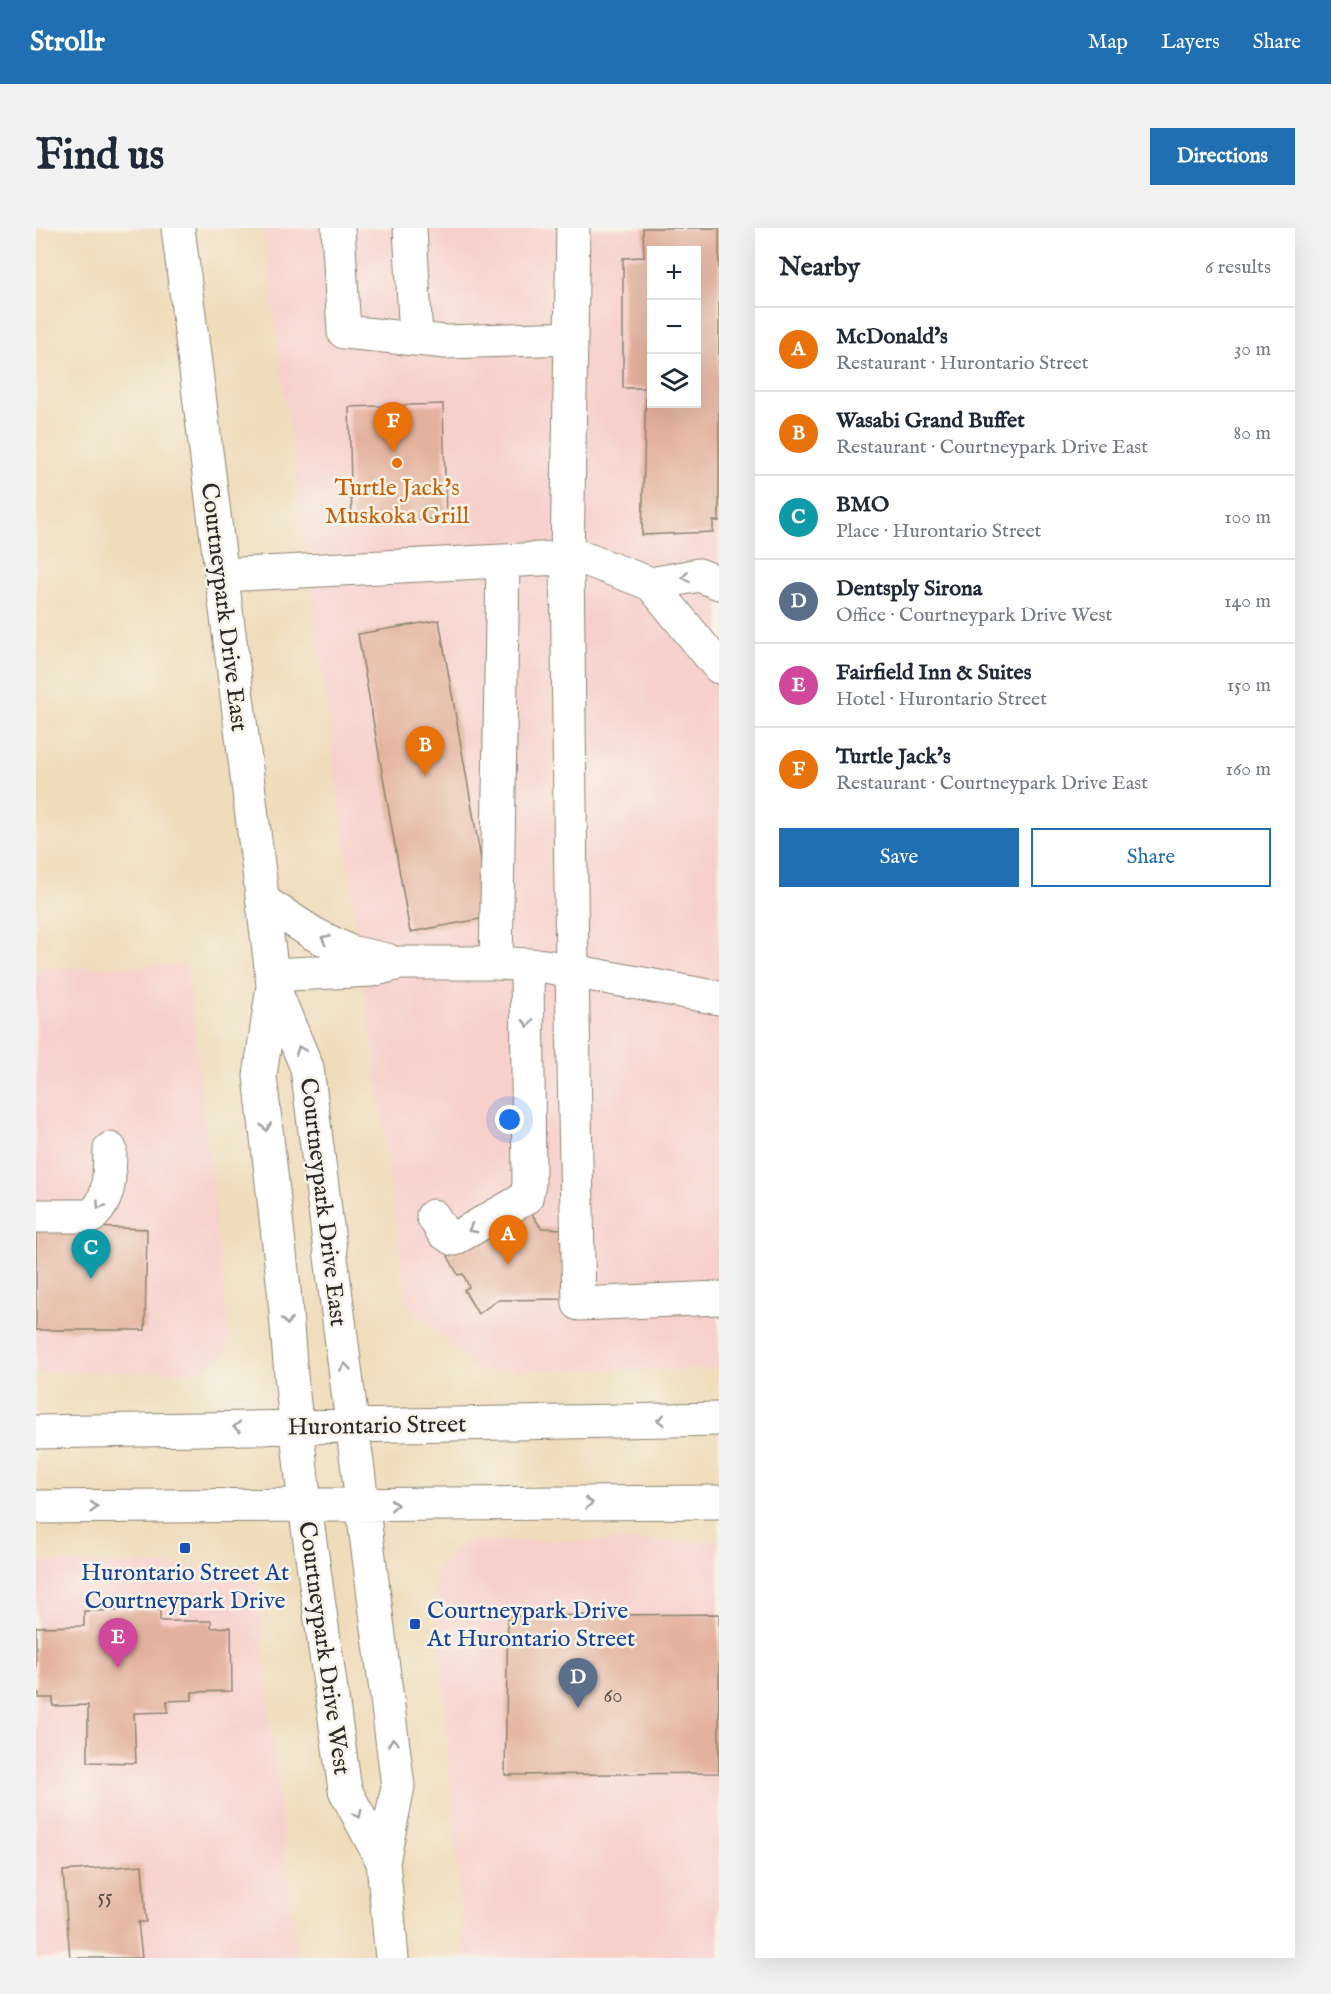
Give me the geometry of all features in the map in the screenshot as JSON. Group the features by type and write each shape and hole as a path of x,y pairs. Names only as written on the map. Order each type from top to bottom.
{"main road":[{"name":"Courtneypark Drive East","path":"178,228 272,980 260,1076 284,1289 295,1426"},
{"path":"338,228 344,332 446,342 571,338"},
{"path":"410,228 416,339"},
{"path":"573,228 567,558 579,1304 719,1298"},
{"path":"221,575 580,558 651,584 719,667"},
{"path":"433,1216 443,1233 454,1239 526,1198 529,1185 511,964 503,562"},
{"path":"651,584 699,575 719,583"},
{"path":"263,901 314,934 350,952 400,963 511,964 572,971 719,998"},
{"path":"272,980 372,970 400,963"},
{"name":"Courtneypark Drive East","path":"272,980 308,1068 353,1425"},
{"path":"36,1216 92,1216 102,1206 108,1190 110,1149"},
{"name":"Hurontario Street","path":"36,1432 719,1419"},
{"name":"Courtneypark Drive West","path":"353,1425 398,1786 383,1862 392,1958"},
{"name":"Courtneypark Drive West","path":"295,1426 345,1790 383,1862"},
{"path":"36,1507 719,1502"}],"shaded area":[{"path":"262,228 719,228 719,1369 477,1371 407,1303"},
{"path":"187,965 230,1346 205,1371 36,1373 36,968"},
{"path":"463,1541 719,1541 719,1958 464,1958 434,1571"},
{"path":"36,1561 255,1568 297,1958 36,1958"}],"building":[{"path":"643,228 719,228 719,521 713,521 713,532 642,535 646,388 623,388 623,258 644,257"},
{"name":"Turtle Jack's Muskoka Grill","path":"443,404 446,519 352,522 349,407"},
{"path":"439,620 491,917 410,932 358,634"},
{"path":"526,1205 541,1228 563,1229 565,1299 498,1300 478,1314 464,1290 469,1287 463,1274 458,1275 448,1256"},
{"path":"36,1225 147,1229 145,1330 36,1330"},
{"path":"160,1610 160,1621 211,1621 211,1628 231,1627 232,1691 192,1692 192,1700 167,1701 168,1712 134,1713 136,1763 88,1762 88,1705 53,1706 53,1698 39,1698 39,1693 36,1693 36,1627 84,1626 84,1611"},
{"path":"719,1614 719,1773 505,1775 508,1616"},
{"path":"142,1865 146,1922 138,1922 142,1958 70,1958 63,1871"}],"place":[{"name":"Turtle Jack's","path":"393,452"},
{"name":"Turtle Jack's Muskoka Grill","path":"397,463"},
{"name":"Wasabi Grand Buffet","path":"425,776"},
{"name":"McDonald's","path":"508,1265"},
{"name":"BMO","path":"91,1279"},
{"name":"Hurontario Street At Courtneypark Drive","path":"185,1548"},
{"name":"Courtneypark Drive At Hurontario Street","path":"415,1624"},
{"name":"Fairfield Inn & Suites","path":"118,1668"},
{"name":"Dentsply Sirona","path":"578,1708"}]}
